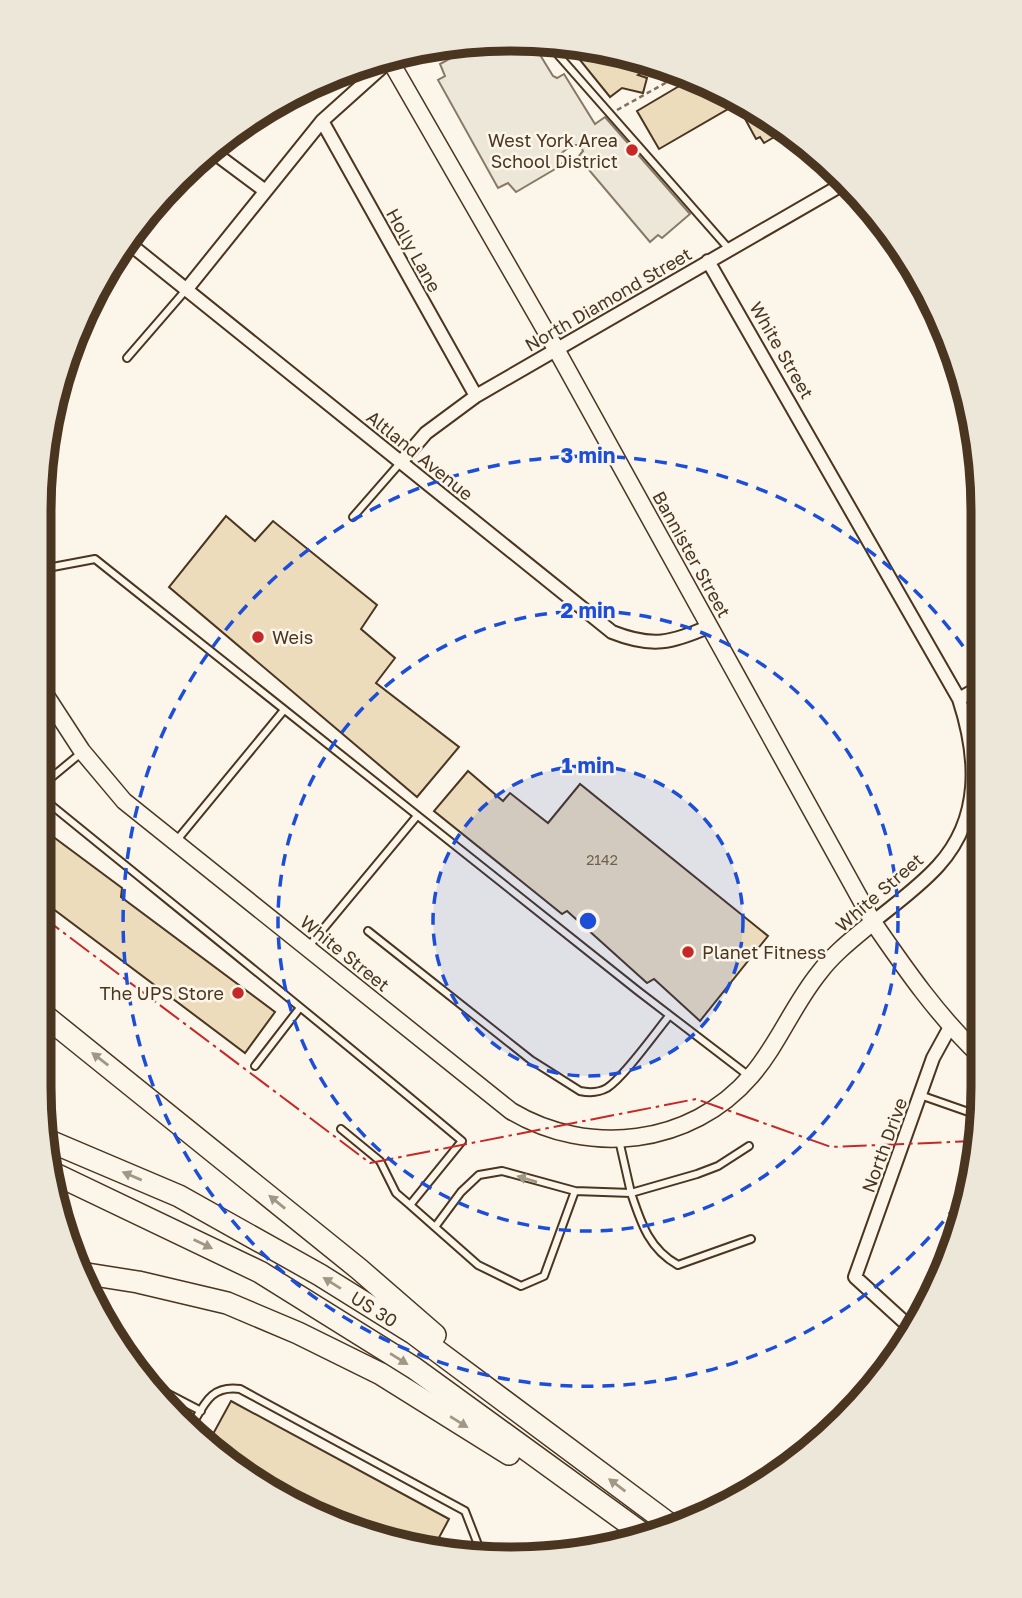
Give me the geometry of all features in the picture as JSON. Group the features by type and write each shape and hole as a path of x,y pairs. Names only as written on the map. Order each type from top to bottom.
{"highway":[{"path":"51,1021 359,1269 533,1422"},
{"name":"US 30","path":"55,1143 179,1196 320,1275 413,1334 666,1520"},
{"name":"US 30","path":"60,1176 260,1272 414,1368 637,1530"},
{"path":"91,1275 138,1282 227,1303 298,1332 393,1381 497,1445 626,1533"}],"street":[{"name":"Bannister Street","path":"397,65 873,922 922,993 971,1047"},
{"path":"186,290 322,121 378,70"},
{"name":"Holly Lane","path":"322,121 476,397"},
{"path":"219,156 264,190"},
{"name":"North Diamond Street","path":"401,462 426,433 476,397 837,187"},
{"name":"Altland Avenue","path":"134,247 612,632 638,640 663,642 680,639 710,626"},
{"name":"White Street","path":"708,261 959,699 971,741"},
{"path":"959,699 971,692"},
{"name":"White Street","path":"51,703 82,751 124,801 512,1111 533,1124 560,1133 618,1140 645,1137 674,1129 726,1099 751,1077 818,974 837,953 923,881 940,863 964,825 971,788"},
{"name":"North Drive","path":"906,1324 855,1277 933,1058 950,1027"}],"lane":[{"path":"557,54 729,249"},
{"path":"127,358 186,290"},
{"path":"353,517 401,462"},
{"path":"51,567 95,559 669,1016 751,1077"},
{"path":"175,841 284,710"},
{"path":"51,778 82,751"},
{"path":"51,805 299,1009 357,1052 462,1141 410,1205"},
{"path":"308,948 417,816"},
{"path":"368,931 531,1060 580,1091 599,1091 615,1081 669,1016"},
{"path":"255,1066 299,1009"},
{"path":"920,1095 970,1113"},
{"path":"341,1129 380,1161 396,1193 478,1265 520,1286 544,1276 575,1191"},
{"path":"618,1140 631,1193 649,1238 663,1257 678,1265 751,1239"},
{"path":"435,1227 461,1192 479,1175 502,1171 575,1191 631,1193 718,1166 750,1146"},
{"path":"195,1421 210,1396 226,1387 240,1389 466,1511 479,1546"},
{"path":"169,1395 201,1411"}],"path":[{"path":"611,113 669,81"}],"shaded area":[{"path":"538,52 553,76 557,78 564,74 595,124 605,117 690,214 662,238 658,235 650,242 578,157 583,151 580,145 572,145 559,155 558,159 562,165 516,192 508,183 498,188 438,80 445,76 440,64 458,54"}],"building":[{"path":"577,56 645,71 638,75 647,78 643,93 622,88 610,97"},
{"path":"682,84 732,107 659,149 637,111"},
{"path":"742,112 777,135 764,143 760,137 756,139"},
{"path":"226,516 255,541 273,521 377,605 361,629 395,658 376,683 459,747 417,797 169,587"},
{"path":"468,771 503,801 510,793 548,823 580,784 768,936 700,1021 654,979 647,983 567,911 562,914 434,811"},
{"path":"51,835 122,888 121,897 275,1012 245,1053 51,907"},
{"path":"231,1401 449,1519 437,1541 363,1523 281,1486 255,1470 212,1436"}],"power":[{"path":"51,923 370,1163 696,1099 831,1147 968,1141"}],"place":[{"name":"West York Area School District","path":"632,150"},
{"name":"Weis","path":"258,637"},
{"name":"Planet Fitness","path":"688,952"},
{"name":"The UPS Store","path":"238,993"}]}
